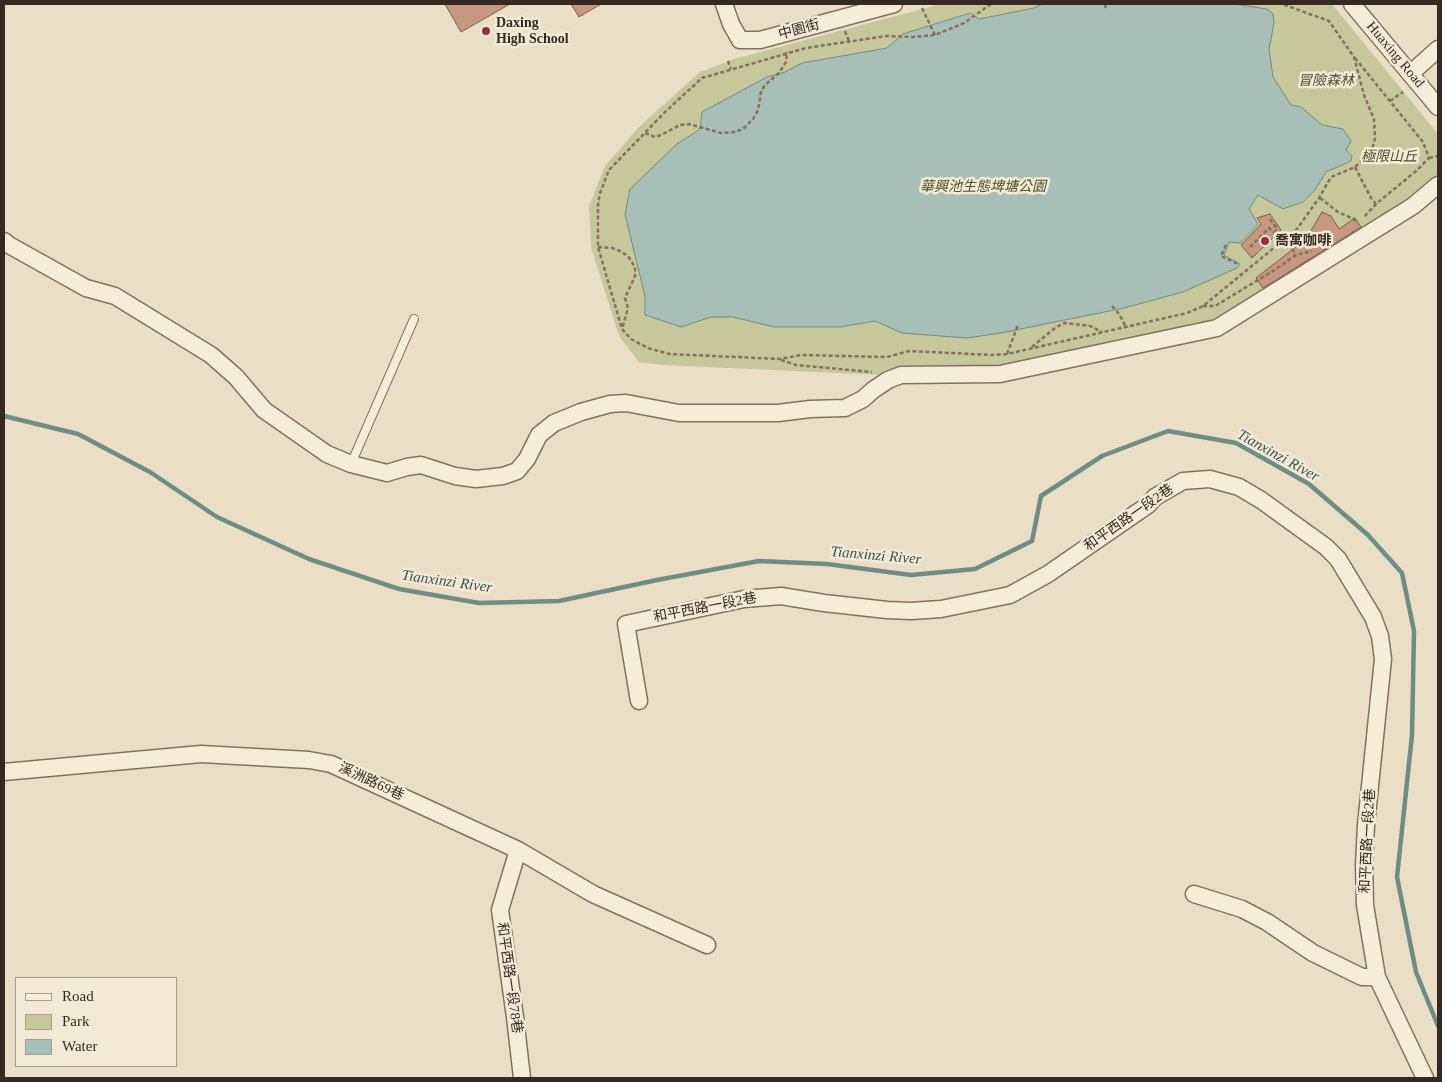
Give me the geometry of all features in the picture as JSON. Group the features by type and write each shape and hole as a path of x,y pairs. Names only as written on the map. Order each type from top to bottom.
{"street":[{"name":"中園街","path":"724,4 731,24 740,40 760,40 894,4"},
{"name":"Huaxing Road","path":"1352,4 1438,107"},
{"path":"1410,74 1438,49"},
{"path":"4,241 9,246 86,288 115,296 211,355 236,377 264,410 327,454 351,464 387,473 421,465 455,476 476,479 503,476 516,470 527,459 539,435 554,424 581,412 610,404 626,403 679,413 778,413 810,409 845,408 863,399 888,380 901,375 1000,374 1217,328 1413,206 1438,185"},
{"name":"和平西路一段2巷","path":"639,701 626,624 744,599 781,596 869,608 911,611 941,609 1010,595 1048,574 1148,505 1155,497 1183,481 1210,480 1239,487 1261,500 1326,547 1338,559 1373,617 1380,636 1383,659 1366,825 1364,865 1366,905 1377,977 1425,1078"},
{"name":"溪洲路69巷","path":"4,772 201,754 309,760 331,764 518,850 593,894 707,945"},
{"name":"和平西路一段78巷","path":"518,850 500,910 522,1078"},
{"path":"1194,894 1242,909 1267,922 1313,953 1362,977 1377,977"}],"lane":[{"path":"351,464 414,319"}],"path":[{"path":"879,372 796,364 780,360 669,354 648,348 631,339 622,329 598,247 598,205 600,193 609,170 702,78 787,52 886,36 913,38 935,35 964,23 991,4"},
{"path":"1105,4 1106,9"},
{"path":"1282,4 1330,21 1354,57 1423,142 1428,158"},
{"path":"922,8 935,35"},
{"path":"845,16 849,41"},
{"path":"645,133 655,136 661,135 680,125 689,124 721,133 735,132 743,129 753,119 758,110 761,92 765,84 779,73 786,62 787,52"},
{"path":"780,360 801,355 887,358 909,351 992,356 1187,313 1203,306 1297,229 1320,198 1331,177 1355,167 1371,152 1375,139 1374,119 1364,95 1354,57"},
{"path":"728,61 731,69"},
{"path":"1390,101 1403,92"},
{"path":"1348,229 1416,171 1428,158 1438,156"},
{"path":"1355,167 1370,198 1376,204"},
{"path":"1320,198 1338,212 1354,219 1356,224"},
{"path":"1270,219 1277,229 1275,234"},
{"path":"1250,247 1269,228 1296,255"},
{"path":"1226,245 1221,256 1238,264"},
{"path":"1203,306 1214,306 1296,255 1312,251 1319,246"},
{"path":"598,247 612,248 620,251 628,256 635,267 636,276 625,298 628,308 622,329"},
{"path":"1112,306 1126,327"},
{"path":"1031,348 1044,336 1064,323 1090,326 1103,332"},
{"path":"1007,354 1018,325"}],"green space":[{"name":"華興池生態埤塘公園","path":"941,4 1332,4 1438,134 1438,175 1402,205 1234,310 1197,328 1004,371 881,375 663,365 639,362 619,336 591,247 589,206 605,166 640,126 700,72 734,59"}],"water":[{"name":"華興池生態埤塘公園","path":"1042,4 1235,4 1267,9 1273,14 1274,23 1269,49 1273,77 1291,105 1301,107 1322,125 1343,129 1351,141 1346,150 1352,156 1351,161 1326,172 1315,190 1303,202 1283,209 1258,195 1249,209 1258,224 1240,243 1229,242 1224,255 1240,264 1237,268 1183,292 1124,308 967,338 902,333 875,321 839,327 774,327 733,317 711,317 681,327 645,315 645,296 625,214 630,189 677,144 700,129 702,112 767,77 785,72 802,63 887,48 903,34 970,13 979,19 1034,8"}],"building":[{"path":"445,4 510,4 461,32"},
{"path":"571,4 601,4 579,17"},
{"path":"1322,212 1331,216 1339,229 1355,218 1361,227 1263,288 1256,278 1306,239"},
{"path":"1270,214 1281,230 1252,258 1241,245 1261,224 1257,218"}],"waterway":[{"name":"Tianxinzi River","path":"4,416 78,434 150,472 217,517 309,559 399,589 479,603 559,601 759,561 827,564 911,575 975,569 1032,541 1041,496 1102,456 1168,431 1236,443 1309,484 1368,535 1402,573 1414,631 1412,735 1397,877 1416,972 1438,1026"}],"place":[{"name":"Daxing High School","path":"486,31"},
{"name":"喬寓咖啡","path":"1265,241"}],"park label":[{"name":"冒險森林","path":"1326,81"},
{"name":"極限山丘","path":"1389,157"}]}
